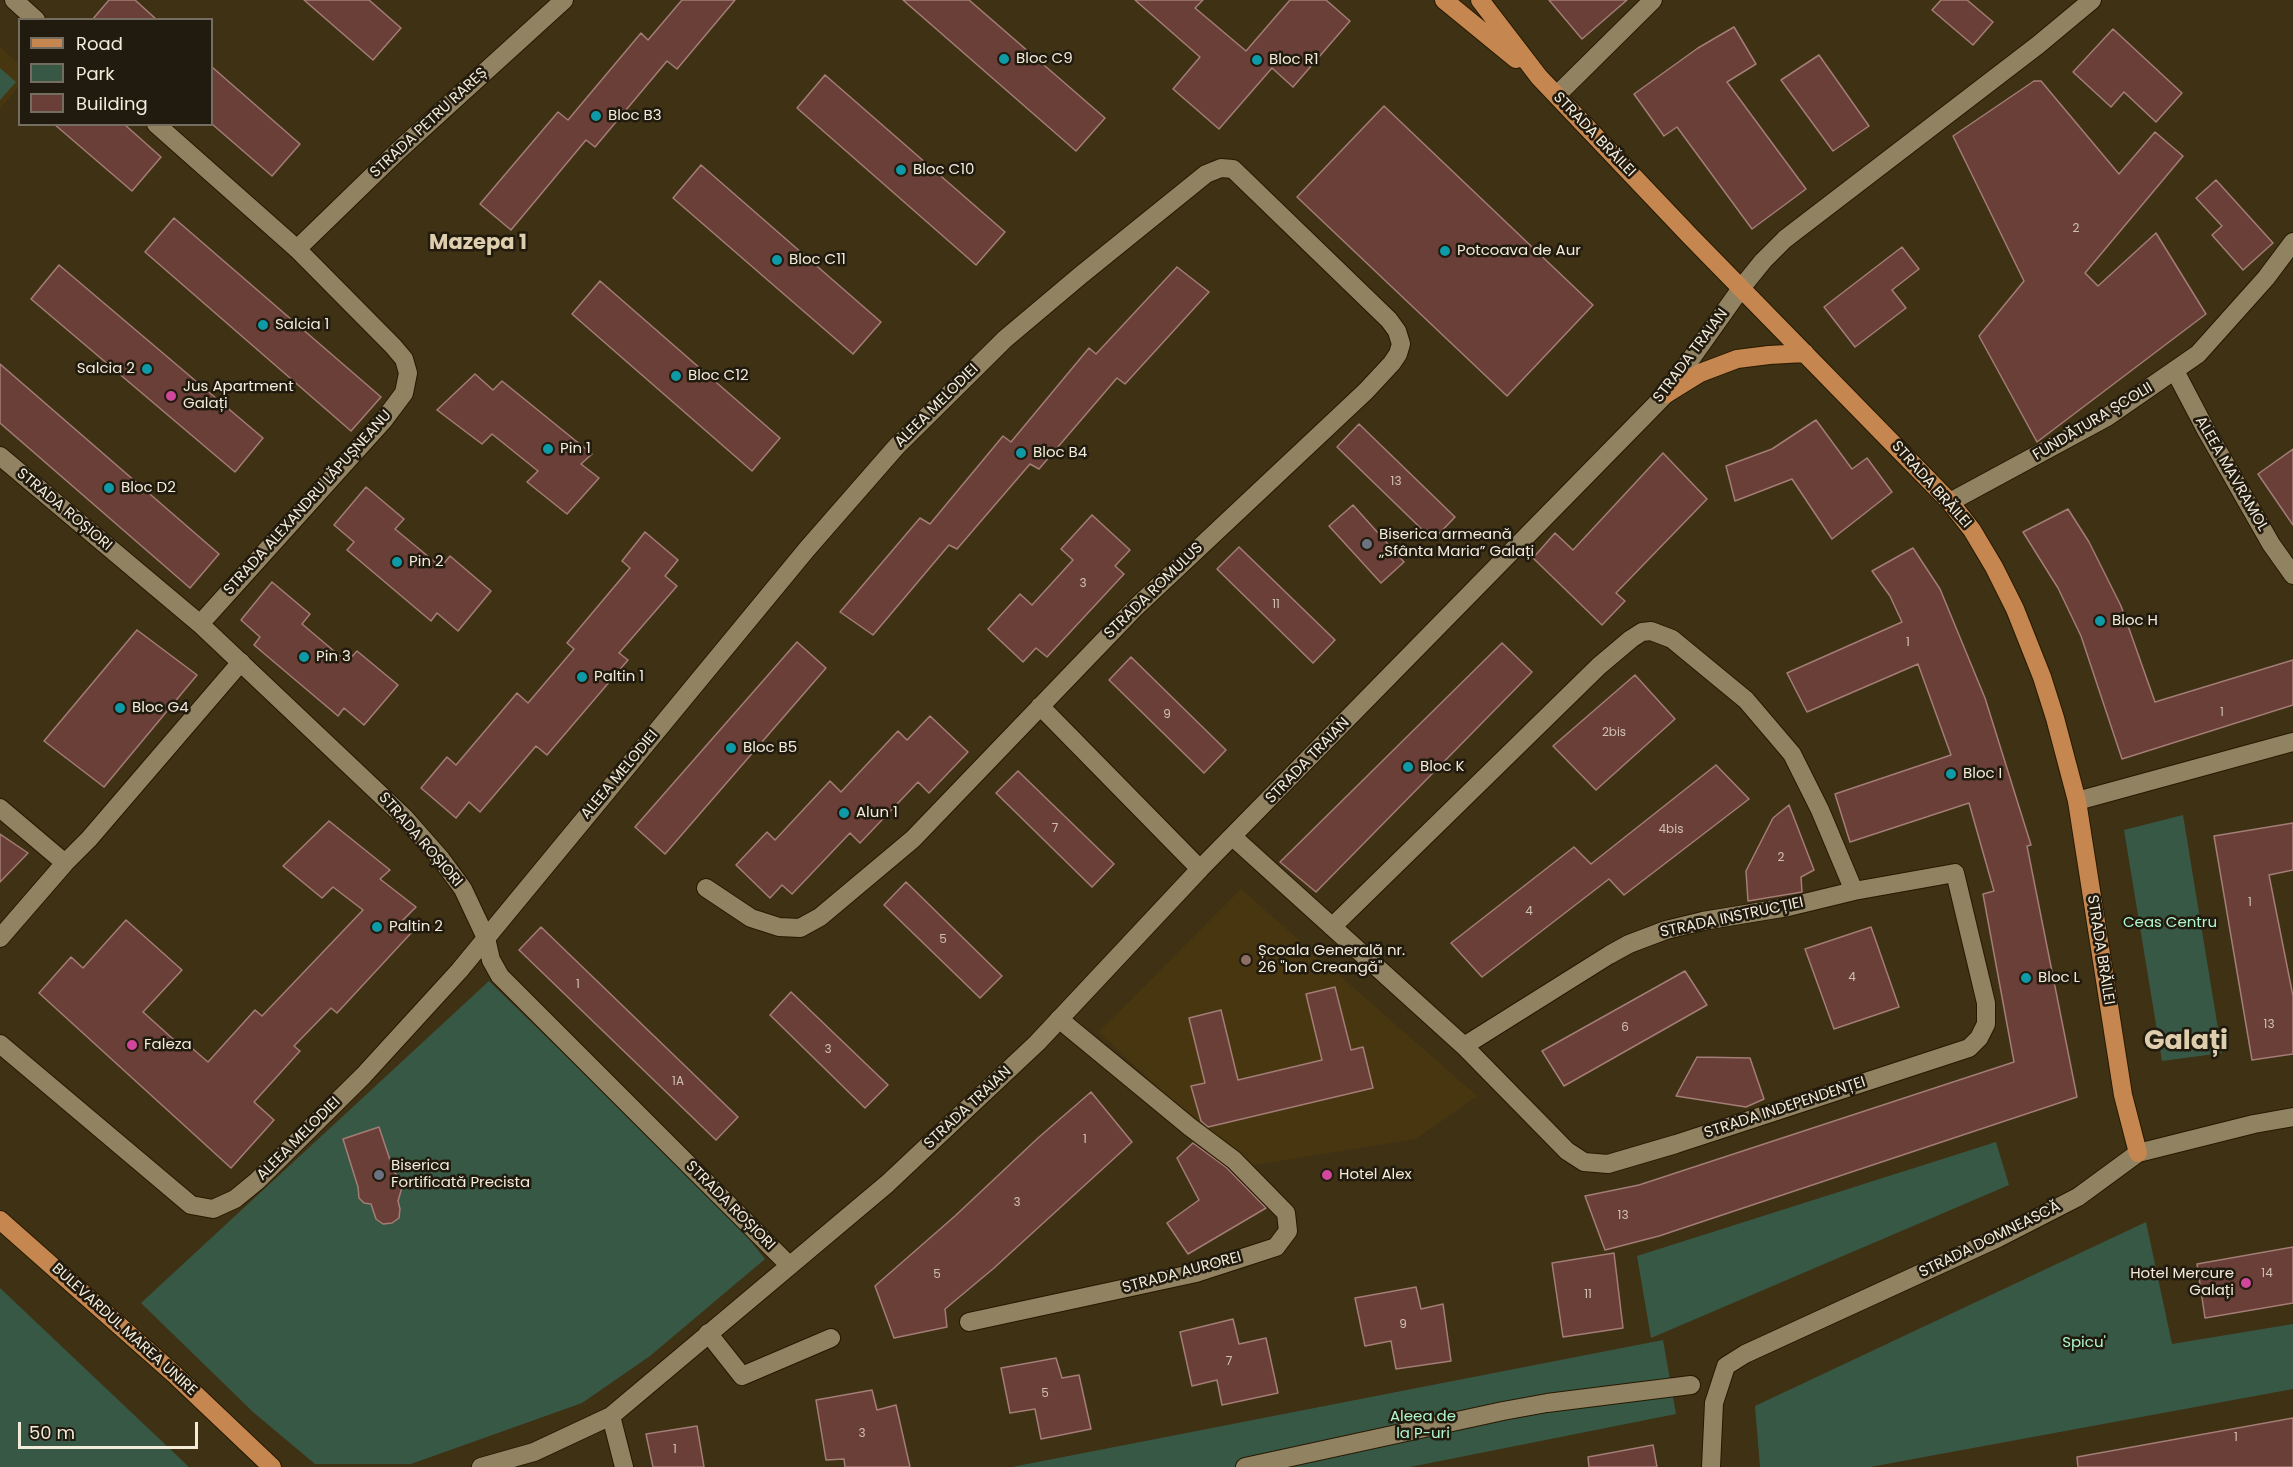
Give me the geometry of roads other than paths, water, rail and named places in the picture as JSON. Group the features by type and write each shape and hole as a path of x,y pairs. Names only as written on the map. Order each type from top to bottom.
{"main road":[{"name":"STRADA BRĂILEI","path":"1444,0 1539,77 1557,95 1950,502 1972,530 1989,558 2015,609 2055,718 2077,801 2123,1095 2138,1153"},
{"name":"STRADA BRĂILEI","path":"1480,0 1539,77"},
{"path":"1666,394 1700,374 1737,359 1805,354"},
{"name":"BULEVARDUL MAREA UNIRE","path":"0,1220 174,1374 272,1467"}],"street":[{"path":"14,0 34,18"},
{"name":"STRADA PETRU RAREȘ","path":"297,249 398,151 564,0"},
{"path":"1557,95 1653,0"},
{"name":"STRADA TRAIAN","path":"482,1467 534,1452 611,1416 887,1184 982,1096 1059,1019 1200,869 1666,394 1742,287 1785,239 2038,45 2092,0"},
{"name":"STRADA ALEXANDRU LĂPUȘNEANU","path":"158,126 297,249 393,345 404,359 408,373 404,393 383,421 200,624"},
{"name":"ALEEA MELODIEI","path":"0,1044 191,1205 213,1209 235,1199 257,1181 392,1045 459,971 807,549 897,446 1005,339 1081,275 1206,174 1221,168 1233,169"},
{"name":"STRADA ROMULUS","path":"706,888 751,918 779,927 800,928 819,917 913,839 1134,609 1366,391 1398,354 1401,344 1398,332 1389,320 1233,169"},
{"name":"FUNDĂTURA ȘCOLII","path":"1950,502 2107,417 2198,354 2266,278 2293,242"},
{"name":"ALEEA MAVRAMOL","path":"2175,371 2205,430 2271,544 2293,575"},
{"name":"STRADA ROȘIORI","path":"0,456 200,624 404,817 441,859 463,889 486,938 491,960 500,976 790,1266"},
{"path":"1332,927 1599,666 1641,632 1651,631 1672,639 1746,700 1780,738 1801,769 1854,891"},
{"path":"0,938 65,863 89,840 241,662"},
{"path":"1040,706 1200,869"},
{"path":"2077,801 2293,742"},
{"path":"0,808 65,863"},
{"name":"STRADA INDEPENDENȚEI","path":"1233,837 1464,1046 1567,1151 1584,1162 1608,1164 1969,1048 1979,1038 1986,1024 1986,1003 1955,873"},
{"name":"STRADA INSTRUCȚIEI","path":"1464,1046 1629,944 1666,930 1703,921 1788,907 1854,891 1955,873"},
{"name":"STRADA AUROREI","path":"969,1322 1196,1273 1276,1247 1287,1231 1286,1213 1234,1160 1190,1127 1059,1019"},
{"name":"STRADA DOMNEASCĂ","path":"1711,1467 1714,1403 1726,1365 1745,1353 1998,1238 2078,1197 2138,1153 2254,1124 2293,1117"},
{"path":"708,1333 742,1376 831,1338"},
{"path":"1245,1467 1503,1411 1547,1403 1691,1385"},
{"path":"611,1416 624,1467"}],"place":[{"name":"Bloc C9","path":"1004,59"},
{"name":"Bloc R1","path":"1257,60"},
{"name":"Bloc B3","path":"596,116"},
{"name":"Bloc C10","path":"901,170"},
{"name":"Potcoava de Aur","path":"1445,251"},
{"name":"Bloc C11","path":"777,260"},
{"name":"Salcia 1","path":"263,325"},
{"name":"Salcia 2","path":"147,369"},
{"name":"Bloc C12","path":"676,376"},
{"name":"Jus Apartment Galați","path":"171,396"},
{"name":"Pin 1","path":"548,449"},
{"name":"Bloc B4","path":"1021,453"},
{"name":"Bloc D2","path":"109,488"},
{"name":"Biserica armeană „Sfânta Maria” Galați","path":"1367,544"},
{"name":"Pin 2","path":"397,562"},
{"name":"Bloc H","path":"2100,621"},
{"name":"Pin 3","path":"304,657"},
{"name":"Paltin 1","path":"582,677"},
{"name":"Bloc G4","path":"120,708"},
{"name":"Bloc B5","path":"731,748"},
{"name":"Bloc K","path":"1408,767"},
{"name":"Bloc I","path":"1951,774"},
{"name":"Alun 1","path":"844,813"},
{"name":"Paltin 2","path":"377,927"},
{"name":"Școala Generală nr. 26 \"Ion Creangă\"","path":"1246,960"},
{"name":"Bloc L","path":"2026,978"},
{"name":"Faleza","path":"132,1045"},
{"name":"Biserica Fortificată Precista","path":"379,1175"},
{"name":"Hotel Alex","path":"1327,1175"},
{"name":"Hotel Mercure Galați","path":"2246,1283"}],"district":[{"name":"Mazepa 1","path":"478,244"},
{"name":"Galați","path":"2186,1042"}],"park label":[{"name":"Ceas Centru","path":"2170,923"},
{"name":"Spicu'","path":"2084,1343"},
{"name":"Aleea de la P-uri","path":"1423,1426"}]}
